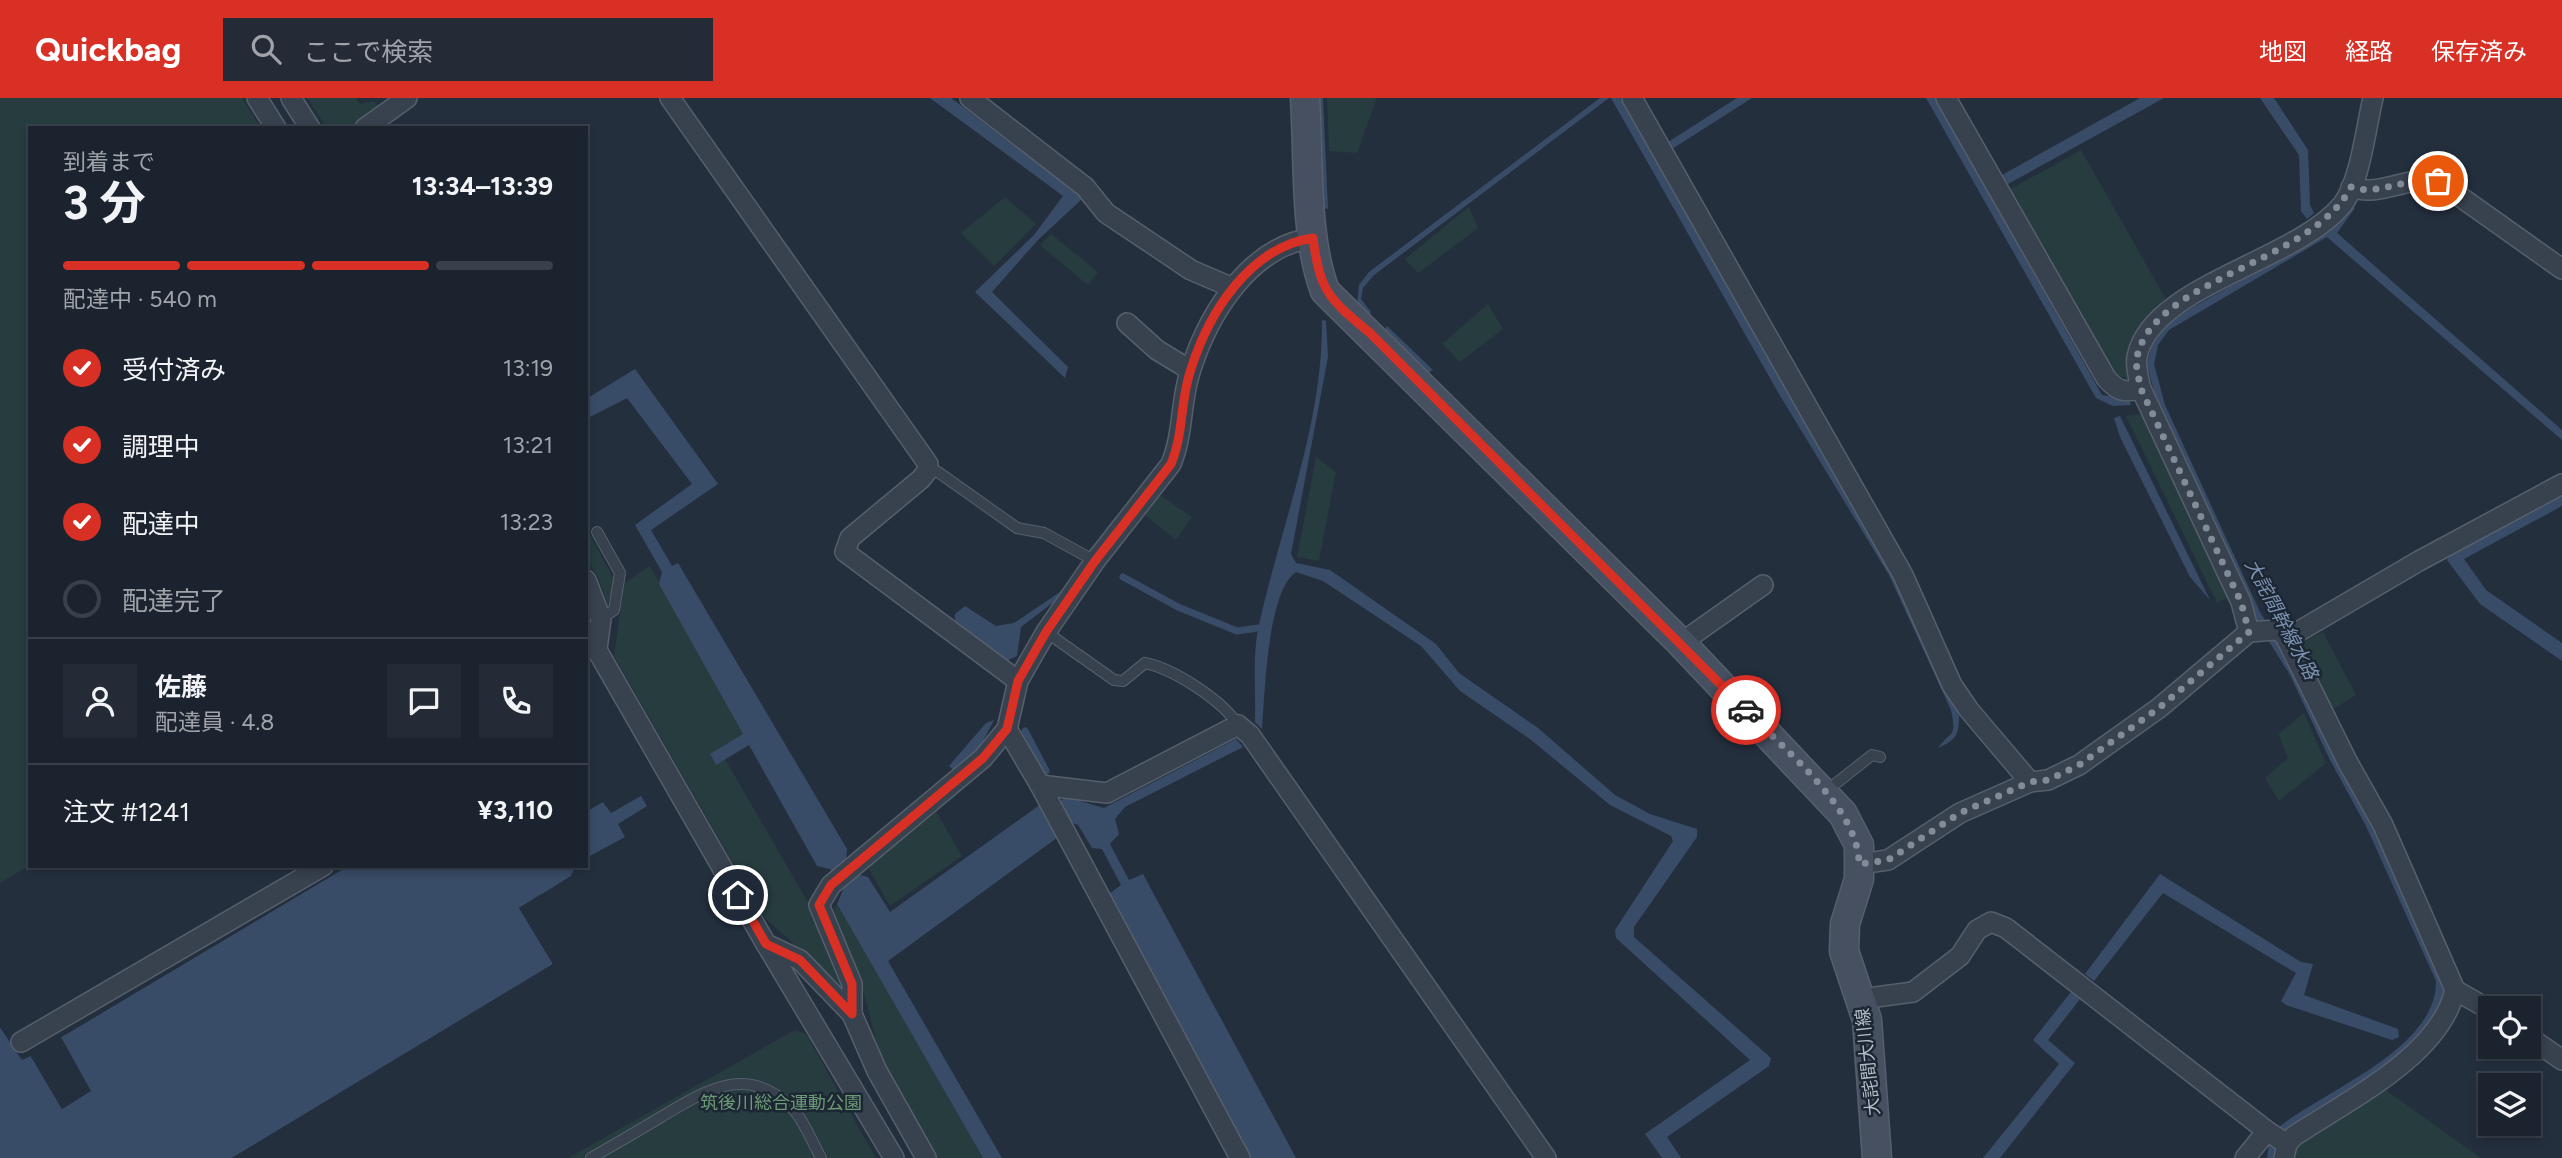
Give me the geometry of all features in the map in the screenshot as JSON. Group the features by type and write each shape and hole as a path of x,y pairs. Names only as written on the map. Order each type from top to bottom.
{"main road":[{"name":"大詫間大川線","path":"1306,98 1313,238 1317,270 1325,292 1339,308 1370,333 1681,643 1843,814 1859,845 1859,879 1845,924 1844,951 1867,1020 1877,1158"}],"street":[{"path":"257,98 275,126"},
{"path":"291,98 309,126"},
{"path":"368,126 407,98"},
{"path":"670,98 928,464 928,470 850,538 845,552 1018,681"},
{"path":"971,98 1085,187 1106,213 1191,270 1233,288"},
{"path":"1632,98 1903,575 1952,685 1969,710 2030,782"},
{"path":"1945,98 2106,378 2116,389 2127,392 2141,389"},
{"path":"2245,1158 2294,1136 2400,1065 2438,1030 2451,1008 2455,990 2383,825 2347,761 2267,632 2241,602 2141,389 2136,359 2148,330 2170,308 2314,230 2342,205 2351,187 2373,98"},
{"path":"2351,187 2364,192 2424,178 2438,181 2562,269"},
{"path":"852,1014 852,984 819,905 831,885 983,758 1007,729 1018,681 1046,632 1095,561 1171,464 1178,447 1190,370 1211,323 1233,288 1266,255 1292,241 1313,238"},
{"path":"1127,323 1157,350 1190,370"},
{"path":"1859,864 1888,860 1960,813 2030,782 2048,780 2079,765 2267,632 2296,633 2419,561 2562,484"},
{"path":"1681,643 1763,585"},
{"path":"588,591 594,625 592,649 766,944 850,1079 894,1158"},
{"path":"1043,791 1107,793 1238,725 1250,735 1546,1158"},
{"path":"1007,729 1067,834 1240,1158"},
{"path":"21,1042 320,868"},
{"path":"1861,999 1913,992 1961,956 1977,930 1991,922 2006,928 2087,988 2278,1142"},
{"path":"766,944 800,960 852,1014 877,1071 926,1158"},
{"path":"2455,990 2478,1003"},
{"path":"2541,1045 2562,1060"}],"lane":[{"path":"928,470 939,472 1017,528 1044,533 1095,561"},
{"path":"594,625 614,610 620,573 597,532"},
{"path":"1046,632 1114,680 1123,681 1145,663 1160,666 1227,709 1238,725"},
{"path":"1825,792 1872,755 1880,757"},
{"path":"591,1158 707,1090 730,1083 754,1085 776,1094 793,1110 821,1158"}],"green space":[{"path":"0,98 242,98 260,126 28,126 28,866 0,883"},
{"path":"307,98 356,98 360,104 374,101 379,107 358,123 326,126"},
{"path":"1327,98 1377,98 1357,153 1329,151"},
{"path":"2081,150 2166,299 2133,334 2131,380 2116,375 2007,191"},
{"path":"1005,197 1036,224 994,266 961,233"},
{"path":"1469,207 1478,228 1418,273 1405,259"},
{"path":"1051,234 1098,272 1088,285 1040,245"},
{"path":"1488,304 1503,329 1460,362 1442,344"},
{"path":"2141,414 2231,596 2217,603 2126,416"},
{"path":"1316,457 1336,472 1319,561 1297,557"},
{"path":"1160,495 1192,517 1176,540 1145,515"},
{"path":"588,532 614,579 608,605 599,579 588,561"},
{"path":"650,566 743,734 710,755 716,765 725,759 809,904 842,988 764,917 614,656 624,583"},
{"path":"2323,632 2356,695 2330,711 2298,644"},
{"path":"2304,713 2326,763 2279,801 2265,778 2288,758 2278,734"},
{"path":"936,812 962,856 890,906 868,867"},
{"path":"837,904 983,1158 936,1158 882,1064 860,978 830,915"},
{"name":"筑後川総合運動公園","path":"795,1030 806,1034 876,1158 568,1158"},
{"path":"2383,1088 2481,1158 2293,1158 2291,1154 2299,1141"}],"water":[{"path":"930,98 951,98 1083,198 1038,240 992,292 1068,367 1065,378 975,292 1034,235 1063,196"},
{"path":"1318,98 1323,98 1328,209 1322,207"},
{"path":"1600,98 1609,98 1374,275 1363,288 1361,299 1371,312 1368,315 1357,305 1359,285 1369,272"},
{"path":"1611,98 1620,98 1895,576 1959,716 1955,736 1944,745 1938,748 1952,733 1951,710 1889,575 1779,394"},
{"path":"1737,98 1752,98 1672,149 1668,142"},
{"path":"1926,98 1935,98 2102,395 2129,399 2131,405 2113,406 2096,398"},
{"path":"2140,98 2164,98 2008,184 2002,175"},
{"path":"2260,98 2274,98 2308,150 2310,205 2314,213 2307,219 2301,211 2299,155"},
{"path":"2351,206 2355,208 2337,233 2562,430 2562,440 2327,237 2169,330 2158,345 2154,364 2165,405 2260,612 2296,670 2372,823 2446,993 2442,1010 2394,1061 2283,1133 2275,1158 2267,1158 2269,1144 2279,1127 2375,1066 2399,1047 2418,1027 2431,1005 2436,981 2366,826 2330,760 2290,675 2253,616 2157,404 2147,364 2152,345 2168,322 2323,232"},
{"path":"1322,320 1326,321 1328,357 1291,554 1296,563 1330,570 1436,644 1459,673 1538,728 1615,795 1650,814 1697,829 1697,837 1634,927 1634,937 1771,1058 1769,1066 1667,1137 1681,1158 1662,1158 1645,1134 1750,1060 1616,938 1615,930 1673,841 1671,836 1610,805 1530,739 1460,691 1421,646 1323,581 1296,572 1286,583 1273,621 1266,669 1262,729 1255,722 1257,637 1316,398"},
{"path":"1387,326 1433,370 1426,374 1383,332"},
{"path":"635,369 718,484 651,530 672,566 678,563 847,849 846,859 857,874 868,877 890,912 1041,804 1045,812 1066,797 1104,808 1236,739 1243,747 1125,807 1115,819 1119,834 1110,844 1129,880 1143,874 1296,1158 1250,1158 1109,894 1121,885 1102,849 1092,848 1078,825 1070,822 1058,837 888,961 1002,1158 983,1158 837,904 843,890 830,869 817,866 749,745 716,765 710,754 743,734 659,584 662,572 635,525 692,484 627,398 588,418 588,398"},
{"path":"2120,416 2210,600 2190,577 2120,437 2114,418"},
{"path":"2562,494 2562,506 2464,559 2486,590 2562,643 2562,661 2480,604 2447,560 2450,553"},
{"path":"1063,590 1055,601 1021,627 1017,656 1006,661 955,625 955,614 965,606 996,626 1014,623"},
{"path":"994,720 980,747 954,770 949,766 986,723"},
{"path":"641,796 647,806 618,824 625,837 588,857 588,811 603,802 611,813"},
{"path":"345,868 574,868 571,876 519,908 553,964 232,1158 0,1158 0,1027 22,1060 30,1055 62,1109 90,1091 60,1038"},
{"path":"2160,874 2301,962 2313,964 2304,995 2398,1029 2399,1037 2392,1040 2286,1005 2281,1001 2296,973 2163,893 2094,981 2085,974"},
{"path":"2074,988 2084,994 2048,1040 2075,1063 2000,1158 1983,1158 2059,1064 2033,1040"}],"pier":[{"path":"338,868 345,868 61,1037 91,1091 62,1109 31,1056 22,1060 0,1023 23,1056 33,1053 63,1104 86,1090 57,1039 58,1035"},
{"path":"540,895 542,898 523,909 556,966 239,1158 232,1158 553,964 519,908"}],"waterway":[{"path":"1123,577 1178,607 1237,631 1258,628"},
{"path":"1025,731 1046,771"}],"way so far":[{"path":"1746,710 1843,814 1859,845 1859,864 1888,860 1960,813 2030,782 2048,780 2079,765 2159,708 2249,632 2241,602 2141,389 2136,359 2148,330 2170,308 2314,230 2342,205 2351,187 2364,192 2424,178 2438,181"}],"route":[{"path":"738,895 766,944 800,960 852,1014 852,984 819,905 831,885 983,758 1007,729 1018,681 1046,632 1095,561 1171,464 1178,447 1190,370 1211,323 1233,288 1266,255 1292,241 1313,238 1317,270 1325,292 1339,308 1370,333 1746,710"}],"water label":[{"name":"大詫間幹線水路","path":"2282,619"}]}
